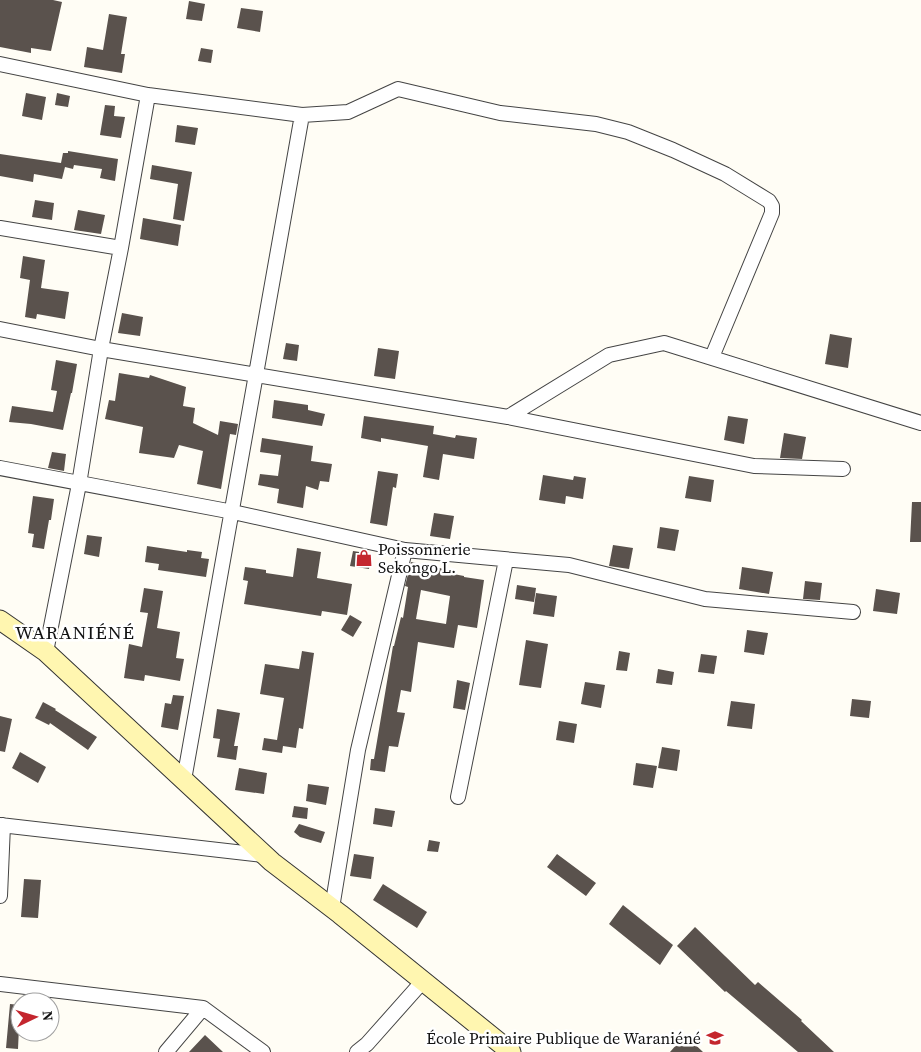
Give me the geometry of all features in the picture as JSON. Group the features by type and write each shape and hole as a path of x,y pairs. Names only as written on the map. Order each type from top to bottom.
{"street":[{"path":"0,64 148,95 302,115 348,112 398,90 500,113 596,124 628,132 673,150 725,174 769,201 772,206 772,212 712,357"},
{"path":"46,652 79,484 101,349 148,95"},
{"path":"184,780 233,512 254,375 302,115"},
{"path":"0,228 121,248"},
{"path":"0,329 101,349 508,417 754,466 843,469"},
{"path":"508,417 610,355 664,343 921,423"},
{"path":"0,468 233,512 405,550 569,565 705,599 853,612"},
{"path":"332,908 358,750 405,550"},
{"path":"458,797 506,560"},
{"path":"0,620 46,652 263,855 332,908 508,1051"},
{"path":"0,896 1,825 263,855"},
{"path":"357,1052 367,1044 423,981"},
{"path":"0,984 203,1008 263,1052"},
{"path":"166,1052 203,1008"}],"building":[{"path":"0,0 53,0 62,2 51,51 31,48 31,53 0,47"},
{"path":"189,1 205,4 202,21 186,19"},
{"path":"241,8 263,11 260,32 237,28"},
{"path":"109,14 127,17 121,54 125,54 122,73 84,67 87,47 103,50"},
{"path":"201,48 213,50 211,63 198,61"},
{"path":"26,93 46,97 42,120 22,116"},
{"path":"57,93 70,96 68,107 55,105"},
{"path":"105,105 115,106 114,116 125,117 121,138 100,135"},
{"path":"177,125 198,128 195,145 175,142"},
{"path":"68,151 118,159 115,181 100,178 102,169 74,165 73,169 65,167 62,179 34,174 33,182 0,176 0,154 61,163 63,153 68,153"},
{"path":"152,165 192,172 184,221 173,219 178,184 150,179"},
{"path":"35,200 54,203 52,220 32,217"},
{"path":"78,210 105,215 101,234 74,230"},
{"path":"143,218 181,225 178,246 140,239"},
{"path":"23,256 45,260 41,288 69,292 65,319 37,314 36,319 25,317 30,280 20,278"},
{"path":"122,313 143,317 140,336 118,333"},
{"path":"830,334 852,338 848,368 825,364"},
{"path":"286,343 299,345 297,361 283,359"},
{"path":"378,348 399,351 395,379 374,376"},
{"path":"56,360 77,364 63,430 9,422 12,406 53,412 57,391 51,390"},
{"path":"119,373 149,378 150,375 186,387 183,406 195,408 193,423 218,435 220,421 238,424 236,435 230,434 221,489 197,484 203,451 179,445 174,458 139,453 143,427 105,419 109,400 115,401"},
{"path":"274,400 308,405 308,410 325,414 322,426 272,418"},
{"path":"364,416 434,426 433,434 455,438 456,435 477,438 474,459 443,454 439,480 423,477 428,446 381,438 381,442 361,438"},
{"path":"728,416 748,419 744,444 724,440"},
{"path":"784,433 806,437 802,459 780,458"},
{"path":"262,438 313,446 311,461 332,464 329,482 320,481 318,490 306,486 303,508 277,503 279,489 258,485 260,474 278,476 281,455 260,452"},
{"path":"52,452 66,454 64,471 48,468"},
{"path":"378,471 398,474 396,488 393,487 387,526 370,523"},
{"path":"543,475 573,480 574,476 586,478 583,499 566,496 565,504 539,500"},
{"path":"689,476 714,480 711,502 685,498"},
{"path":"33,496 54,499 44,549 32,547 34,534 28,533"},
{"path":"912,502 921,502 921,542 910,542"},
{"path":"434,513 454,516 450,539 430,536"},
{"path":"660,527 679,530 675,551 657,548"},
{"path":"87,535 102,537 99,557 84,554"},
{"path":"613,545 633,548 629,569 609,566"},
{"path":"147,546 187,552 187,550 202,552 201,558 209,559 206,577 158,570 159,564 145,562"},
{"path":"297,548 321,552 317,578 352,584 347,615 322,611 321,616 244,604 248,581 243,580 245,567 266,570 266,573 293,577"},
{"path":"353,551 372,554 369,569 350,566"},
{"path":"411,562 449,570 448,573 464,577 484,580 477,628 458,625 454,648 418,642 411,692 401,690 397,712 405,713 398,747 389,746 385,772 370,770 371,759 374,759 393,646 401,617 403,618 408,587 405,586","holes":["421,590 450,596 446,624 416,619"]},
{"path":"742,567 773,572 769,594 739,589"},
{"path":"805,581 822,583 820,600 803,599"},
{"path":"517,585 536,588 534,602 515,599"},
{"path":"144,588 163,591 157,628 180,632 176,658 184,659 180,681 145,675 144,681 124,678 129,644 142,647 148,613 140,612"},
{"path":"876,589 900,593 897,614 873,611"},
{"path":"536,593 557,596 554,617 533,614"},
{"path":"350,615 362,622 353,637 341,630"},
{"path":"747,630 768,633 764,655 744,652"},
{"path":"526,640 548,644 541,688 519,685"},
{"path":"302,651 314,653 303,729 299,728 296,748 283,746 282,753 262,750 264,738 277,740 284,698 260,694 265,664 299,669"},
{"path":"619,651 630,653 627,671 616,670"},
{"path":"701,654 717,656 714,674 698,672"},
{"path":"658,669 674,672 672,685 656,683"},
{"path":"457,680 470,683 465,710 453,708"},
{"path":"585,682 605,685 601,708 581,704"},
{"path":"173,695 184,696 178,730 161,727 165,703 171,704"},
{"path":"852,699 871,701 869,718 850,716"},
{"path":"731,701 755,704 752,729 727,726"},
{"path":"43,702 97,737 88,750 50,723 49,725 35,718"},
{"path":"217,709 240,713 234,746 238,746 236,760 217,757 220,739 213,738"},
{"path":"0,716 12,719 5,752 0,751"},
{"path":"559,721 577,724 574,743 556,740"},
{"path":"662,747 680,750 677,771 658,768"},
{"path":"20,752 46,767 38,783 12,768"},
{"path":"636,763 657,766 653,788 633,785"},
{"path":"239,768 267,773 264,794 235,790"},
{"path":"308,784 329,787 326,805 306,801"},
{"path":"294,806 308,808 307,819 292,817"},
{"path":"375,808 395,811 392,827 373,824"},
{"path":"299,824 325,832 321,843 300,837 294,832"},
{"path":"429,840 440,842 438,852 427,851"},
{"path":"354,854 374,857 371,879 350,876"},
{"path":"557,854 596,883 586,896 547,867"},
{"path":"24,879 41,880 38,918 21,917"},
{"path":"383,884 427,912 417,928 373,900"},
{"path":"623,905 673,945 660,965 609,924"},
{"path":"695,927 755,985 758,982 802,1020 834,1052 798,1052 725,992 677,946"},
{"path":"10,1004 10,1042 18,1042 18,1049 6,1048"},
{"path":"205,1035 223,1052 189,1052"},
{"path":"685,1035 703,1052 670,1052"}],"place":[{"name":"Poissonnerie Sekongo L.","path":"364,558"},
{"name":"École Primaire Publique de Waraniéné","path":"715,1038"}],"district":[{"name":"WARANIÉNÉ","path":"75,632"}]}
